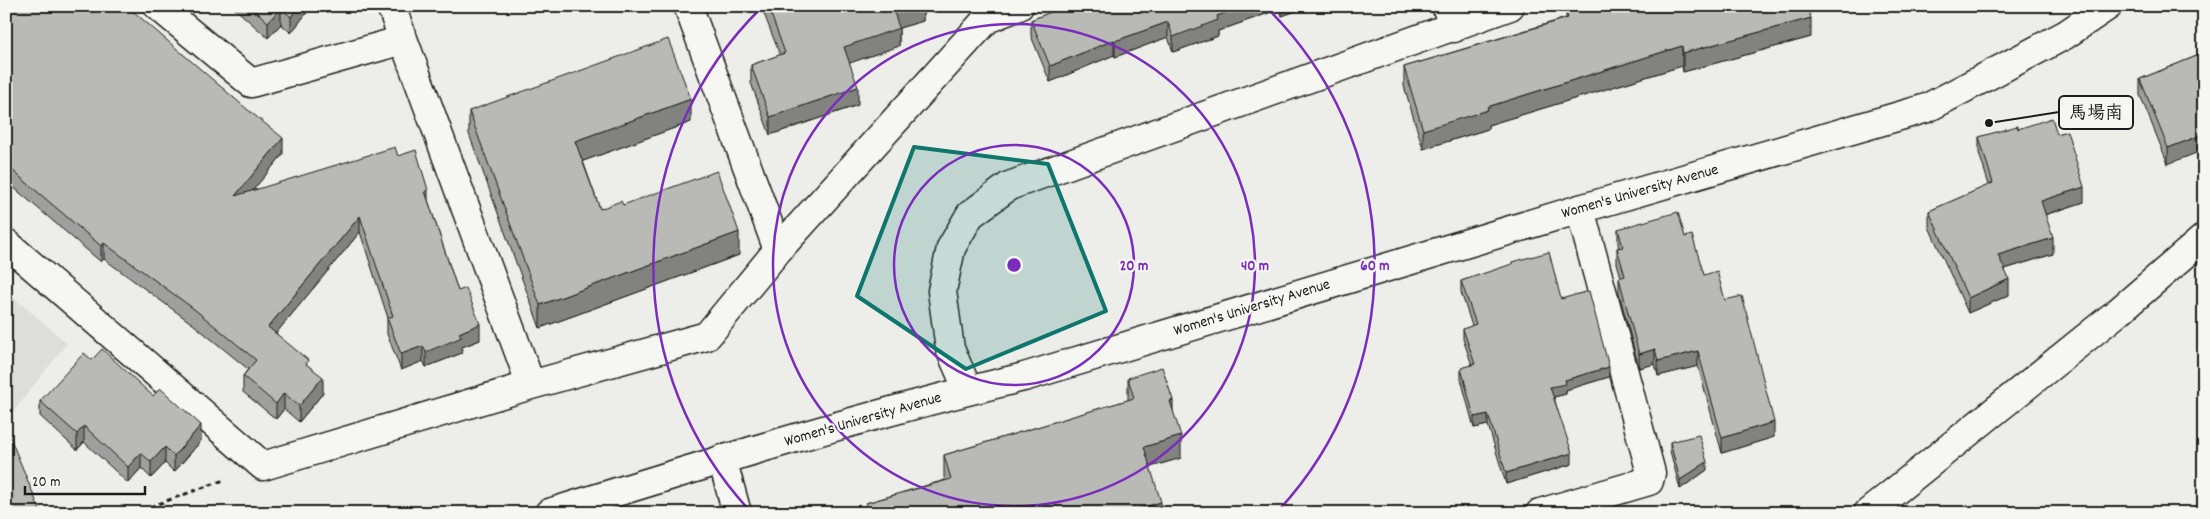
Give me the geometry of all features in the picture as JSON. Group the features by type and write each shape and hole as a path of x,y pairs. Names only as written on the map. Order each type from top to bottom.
{"street":[{"path":"158,6 251,83 403,40"},
{"path":"391,6 531,385"},
{"path":"688,6 778,250"},
{"path":"6,243 263,466 531,385 707,336 778,250 985,12 1019,6"},
{"path":"968,390 950,349 942,291 951,248 970,215 1009,186 1450,17 1510,6"},
{"name":"Women's University Avenue","path":"550,513 722,459 968,390 1024,377 1580,209 1927,108 2065,35 2108,6"},
{"path":"1540,513 1649,481 1651,473 1580,209"},
{"path":"1868,513 2118,312 2204,238"},
{"path":"722,459 737,513"}],"path":[{"path":"133,513 263,466"}],"highlighted area":[{"path":"914,147 1048,164 1106,311 966,369 857,296"}],"shaded area":[{"path":"6,291 67,343 6,421"}],"building":[{"path":"6,6 127,6 283,138 235,196 395,147 398,156 416,150 428,190 425,191 458,291 466,288 480,324 459,333 462,337 426,352 423,346 401,354 387,318 393,316 360,216 268,327 308,360 306,364 323,377 299,406 284,393 276,404 243,376 256,360 194,309 104,243 101,246 6,165"},
{"path":"250,6 299,6 291,17 281,8 268,22"},
{"path":"768,6 913,6 894,12 899,28 844,47 858,87 770,117 751,65 785,53"},
{"path":"1065,6 1243,6 1217,16 1218,20 1173,37 1168,22 1114,40 1050,66 1031,20"},
{"path":"1584,6 1807,6 1811,18 1683,53 1682,46 1487,107 1488,110 1423,130 1404,67 1568,18 1566,12"},
{"path":"668,39 691,99 575,141 600,209 621,201 623,205 717,171 739,232 540,305 469,111"},
{"path":"2204,53 2204,134 2168,148 2140,79"},
{"path":"2052,118 2057,134 2067,131 2084,187 2041,201 2053,238 1998,255 2009,279 1968,298 1929,211 1993,183 1979,137 2017,126 2018,129"},
{"path":"1678,212 1685,237 1692,235 1704,275 1717,271 1725,300 1742,296 1774,422 1722,438 1698,351 1658,361 1655,349 1639,354 1619,278 1625,276 1617,248 1623,247 1618,229"},
{"path":"1549,252 1561,299 1589,291 1609,367 1565,380 1566,384 1550,387 1572,453 1506,473 1488,414 1474,417 1461,368 1475,364 1463,329 1476,324 1461,281 1512,264 1512,262"},
{"path":"102,349 153,396 160,388 201,425 174,456 165,447 151,462 141,453 128,467 84,426 77,434 40,401 84,353 92,360"},
{"path":"1162,367 1173,400 1170,401 1181,436 1144,447 1161,502 1123,513 869,513 866,503 951,479 944,455 1134,398 1128,378"},
{"path":"9,435 41,513 6,513 6,436"},
{"path":"1699,435 1707,462 1680,480 1670,442"}],"place":[{"name":"馬場南","path":"1989,123"}]}
